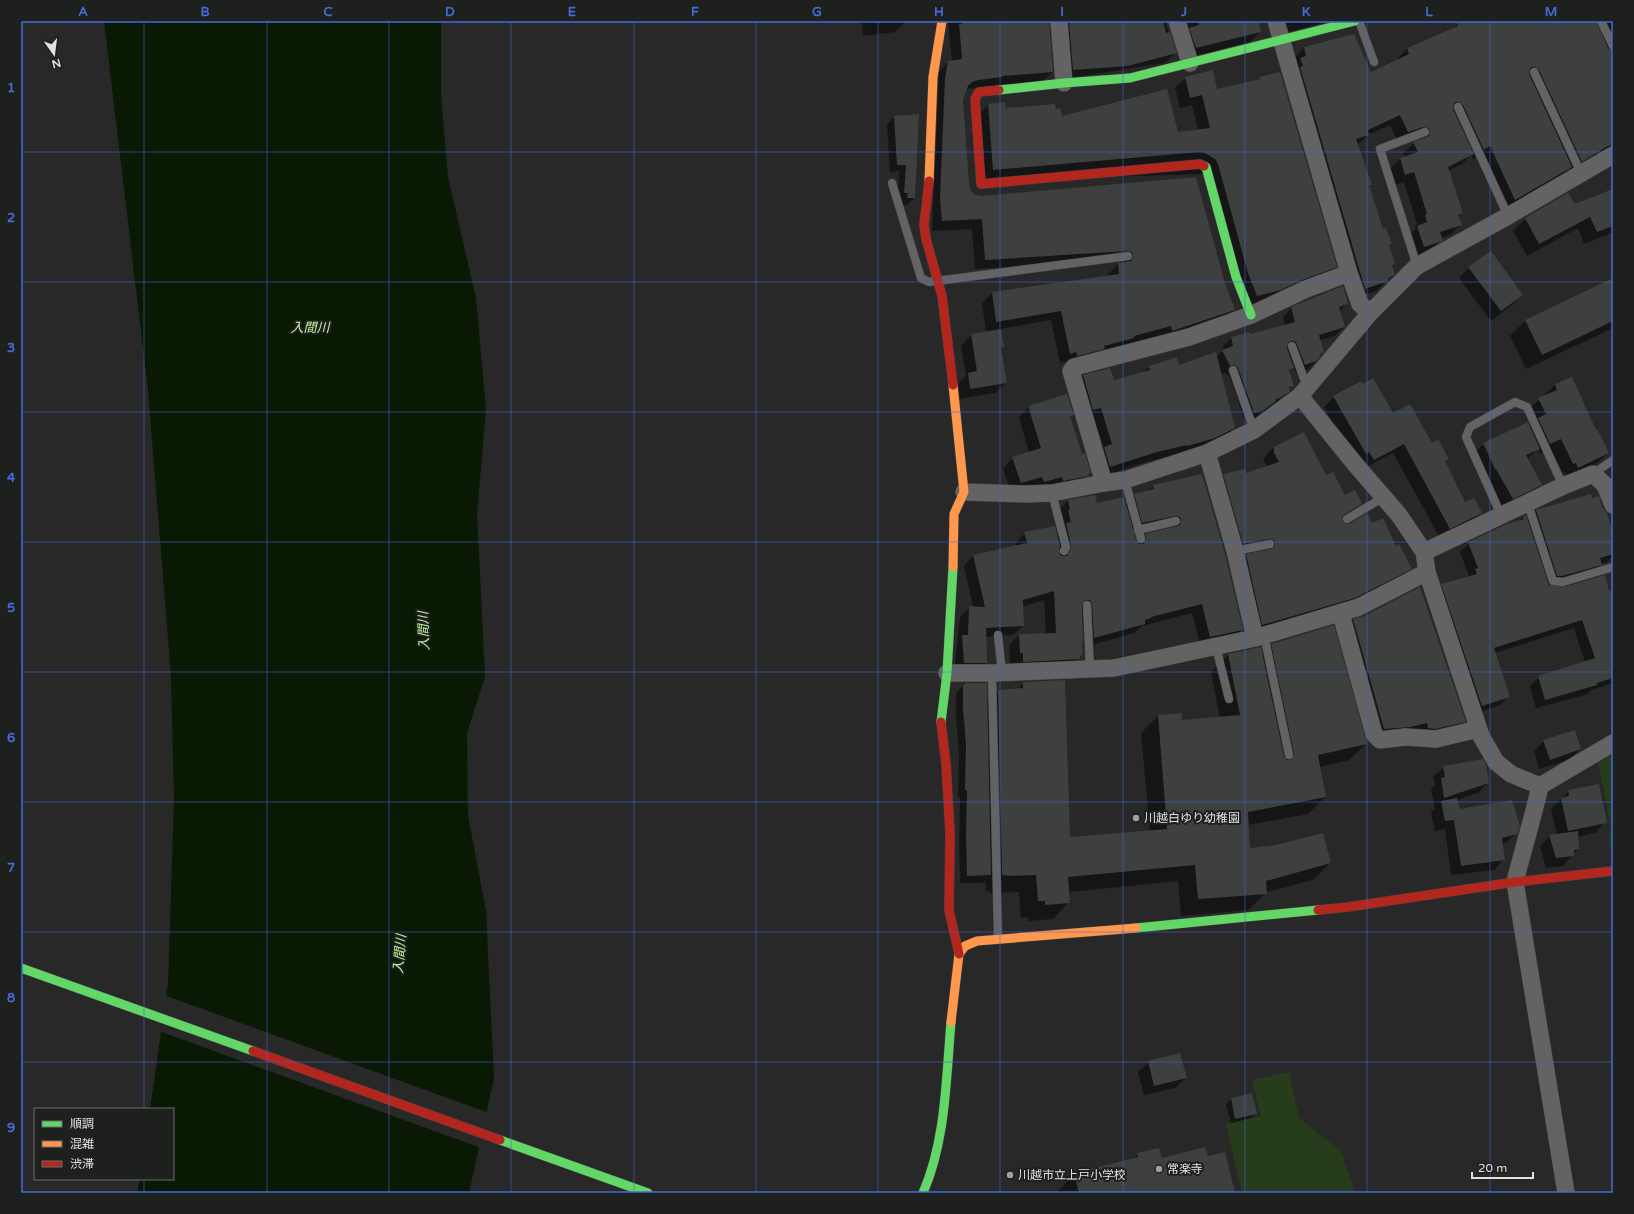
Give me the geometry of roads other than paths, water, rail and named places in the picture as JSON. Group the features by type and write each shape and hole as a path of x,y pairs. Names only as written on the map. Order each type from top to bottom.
{"street":[{"path":"923,1193 930,1179 935,1159 942,1116 959,954 949,910 950,834 942,722 947,673 953,580 954,514 964,492 942,296 926,239 924,225 929,184 933,77 942,21"},
{"path":"1059,21 1064,83"},
{"path":"1177,21 1190,63"},
{"path":"1276,21 1349,273 1360,304 1370,313"},
{"path":"1250,315 1236,277 1206,167 1200,164 981,184 975,99 979,92 1130,78 1355,21"},
{"path":"964,492 1052,494 1125,480 1207,453 1254,430 1304,392 1370,313 1417,266 1508,216 1613,155"},
{"path":"1104,483 1071,371 1074,367 1189,337 1250,315 1306,289 1349,273"},
{"path":"1304,392 1355,464 1399,515 1424,552 1427,572 1480,736 1496,762 1511,774 1540,786"},
{"path":"1207,453 1260,637"},
{"path":"1424,552 1501,515 1528,504 1563,486 1593,474 1605,484 1613,506"},
{"path":"947,673 997,673 1114,668 1260,637 1341,614 1373,602 1427,572"},
{"path":"1341,614 1374,734 1380,740 1405,738 1436,739 1478,729"},
{"path":"1566,1193 1515,882 1523,848 1533,818 1540,786 1613,743"},
{"path":"959,954 965,946 977,941 1130,929 1348,907 1515,882 1613,871"},
{"path":"21,968 648,1193"}],"lane":[{"path":"1359,21 1374,62"},
{"path":"1601,21 1613,46"},
{"path":"1534,72 1580,173"},
{"path":"1458,107 1508,216"},
{"path":"1417,266 1380,149 1426,132"},
{"path":"892,183 920,278 929,282 1128,256"},
{"path":"1292,346 1304,392"},
{"path":"1233,370 1254,430"},
{"path":"1501,515 1466,437 1470,427 1515,402 1527,407 1563,486"},
{"path":"1593,474 1613,460"},
{"path":"1125,480 1141,539"},
{"path":"1052,494 1066,547 1064,551"},
{"path":"1347,519 1384,497"},
{"path":"1528,504 1553,581 1564,582 1613,567"},
{"path":"1138,530 1176,521"},
{"path":"1235,551 1270,544"},
{"path":"1087,604 1090,669"},
{"path":"998,635 998,939"},
{"path":"1260,637 1289,755"},
{"path":"1216,646 1229,699"}],"water":[{"name":"入間川","path":"104,21 441,21 441,95 448,177 476,298 486,410 477,514 485,677 467,733 468,815 486,911 494,1078 469,1193 137,1193 140,1180 174,1180 174,1108 150,1108 168,984 174,801 171,676 148,390"}],"place":[{"name":"川越白ゆり幼稚園","path":"1136,818"},
{"name":"常楽寺","path":"1159,1169"},
{"name":"川越市立上戸小学校","path":"1010,1175"}]}
